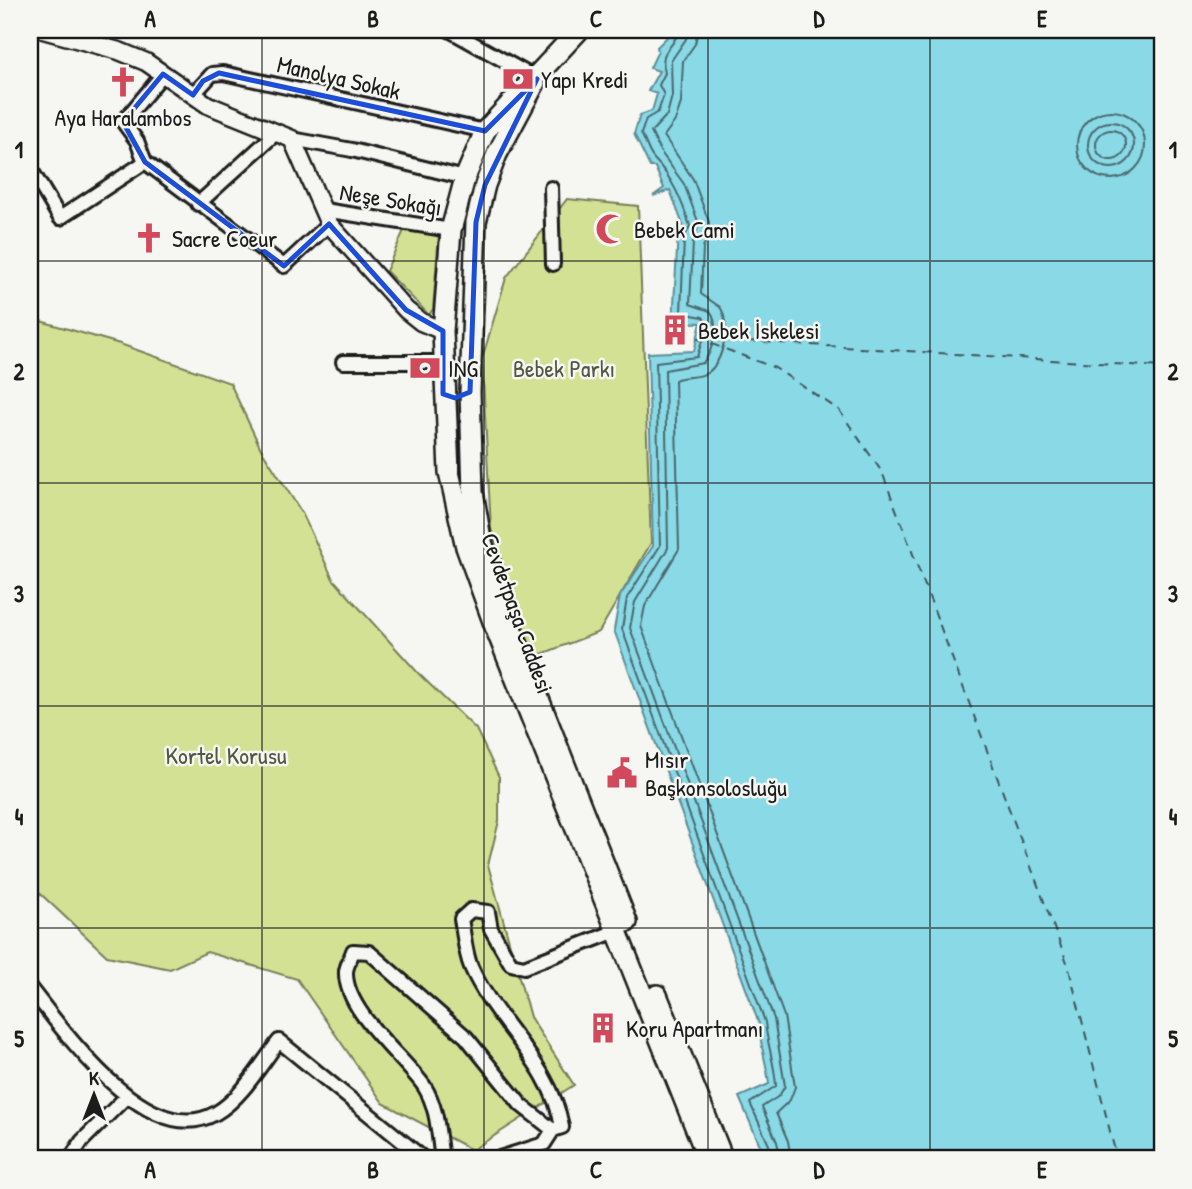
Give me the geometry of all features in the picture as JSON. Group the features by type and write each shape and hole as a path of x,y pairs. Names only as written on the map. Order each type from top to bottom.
{"main road":[{"name":"Cevdetpaşa Caddesi","path":"579,30 537,79 511,100 485,131 465,178 450,236 443,331 443,394 449,472 466,547 523,700 708,1159"},
{"name":"Cevdetpaşa Caddesi","path":"537,79 497,154 485,185 475,243 470,392 473,492 490,570 556,746 696,1085 723,1159"},
{"path":"465,178 485,185"},
{"path":"450,236 469,237 475,243"},
{"path":"443,331 473,331"},
{"path":"443,394 456,398 470,392"}],"street":[{"path":"43,30 120,51 163,74 208,105 284,136 465,178"},
{"path":"449,30 470,34 537,79"},
{"path":"163,74 123,122 137,141 145,162 198,204 240,230 284,266 326,217"},
{"name":"Manolya Sokak","path":"193,95 212,74 223,74 485,131"},
{"path":"198,204 284,136"},
{"path":"284,136 326,217 406,310 421,322 443,331"},
{"path":"30,168 60,218 145,162"},
{"path":"551,188 553,264"},
{"name":"Neşe Sokağı","path":"326,217 450,236"},
{"path":"343,362 443,362"},
{"path":"496,1159 544,1144 553,1130 562,1127 559,1109 547,1080 486,994 471,965 461,919 471,910 488,912 491,929 511,964 524,967 616,932"},
{"path":"442,1159 435,1108 424,1087 375,1031 351,993 346,972 353,951 369,952 466,1037 521,1105 553,1130"},
{"path":"30,988 91,1062 138,1105 180,1119 202,1118 228,1104 279,1041 424,1159"},
{"path":"70,1159 82,1141 127,1096"}],"highlighted area":[{"path":"219,73 485,131 537,79 485,185 476,222 470,392 455,398 443,394 443,331 406,310 329,224 284,266 145,162 123,122 163,74 193,95 203,81"}],"green space":[{"name":"Bebek Parkı","path":"567,199 638,206 651,543 599,632 534,657 491,529 482,359 506,278"},
{"path":"405,228 439,233 433,309 429,315 386,271"},
{"name":"Kortel Korusu","path":"30,318 120,344 230,383 261,449 302,513 333,579 419,674 476,729 499,777 499,821 488,865 530,1017 574,1085 472,1150 383,1103 297,979 207,952 170,969 107,956 30,884"}],"water":[{"path":"674,30 1162,30 1162,1159 766,1159 739,1097 769,1084 759,1024 614,630 620,596 653,546 648,353 694,351 701,323 673,322 678,232 684,228 670,190 653,196 664,188 655,167 650,167 634,134 640,115 652,111 657,94 648,91 659,71 650,68 658,51 657,47"}],"ferry route":[{"path":"696,338 775,368 839,410 882,472 1068,965 1117,1159"},
{"path":"699,338 1162,367"}],"place":[{"name":"Yapı Kredi","path":"518,79"},
{"name":"Aya Haralambos","path":"123,82"},
{"name":"Bebek Cami","path":"611,229"},
{"name":"Sacre Coeur","path":"149,238"},
{"name":"Bebek İskelesi","path":"675,330"},
{"name":"ING","path":"425,368"},
{"name":"Mısır Başkonsolosluğu","path":"622,773"},
{"name":"Koru Apartmanı","path":"603,1028"}]}
